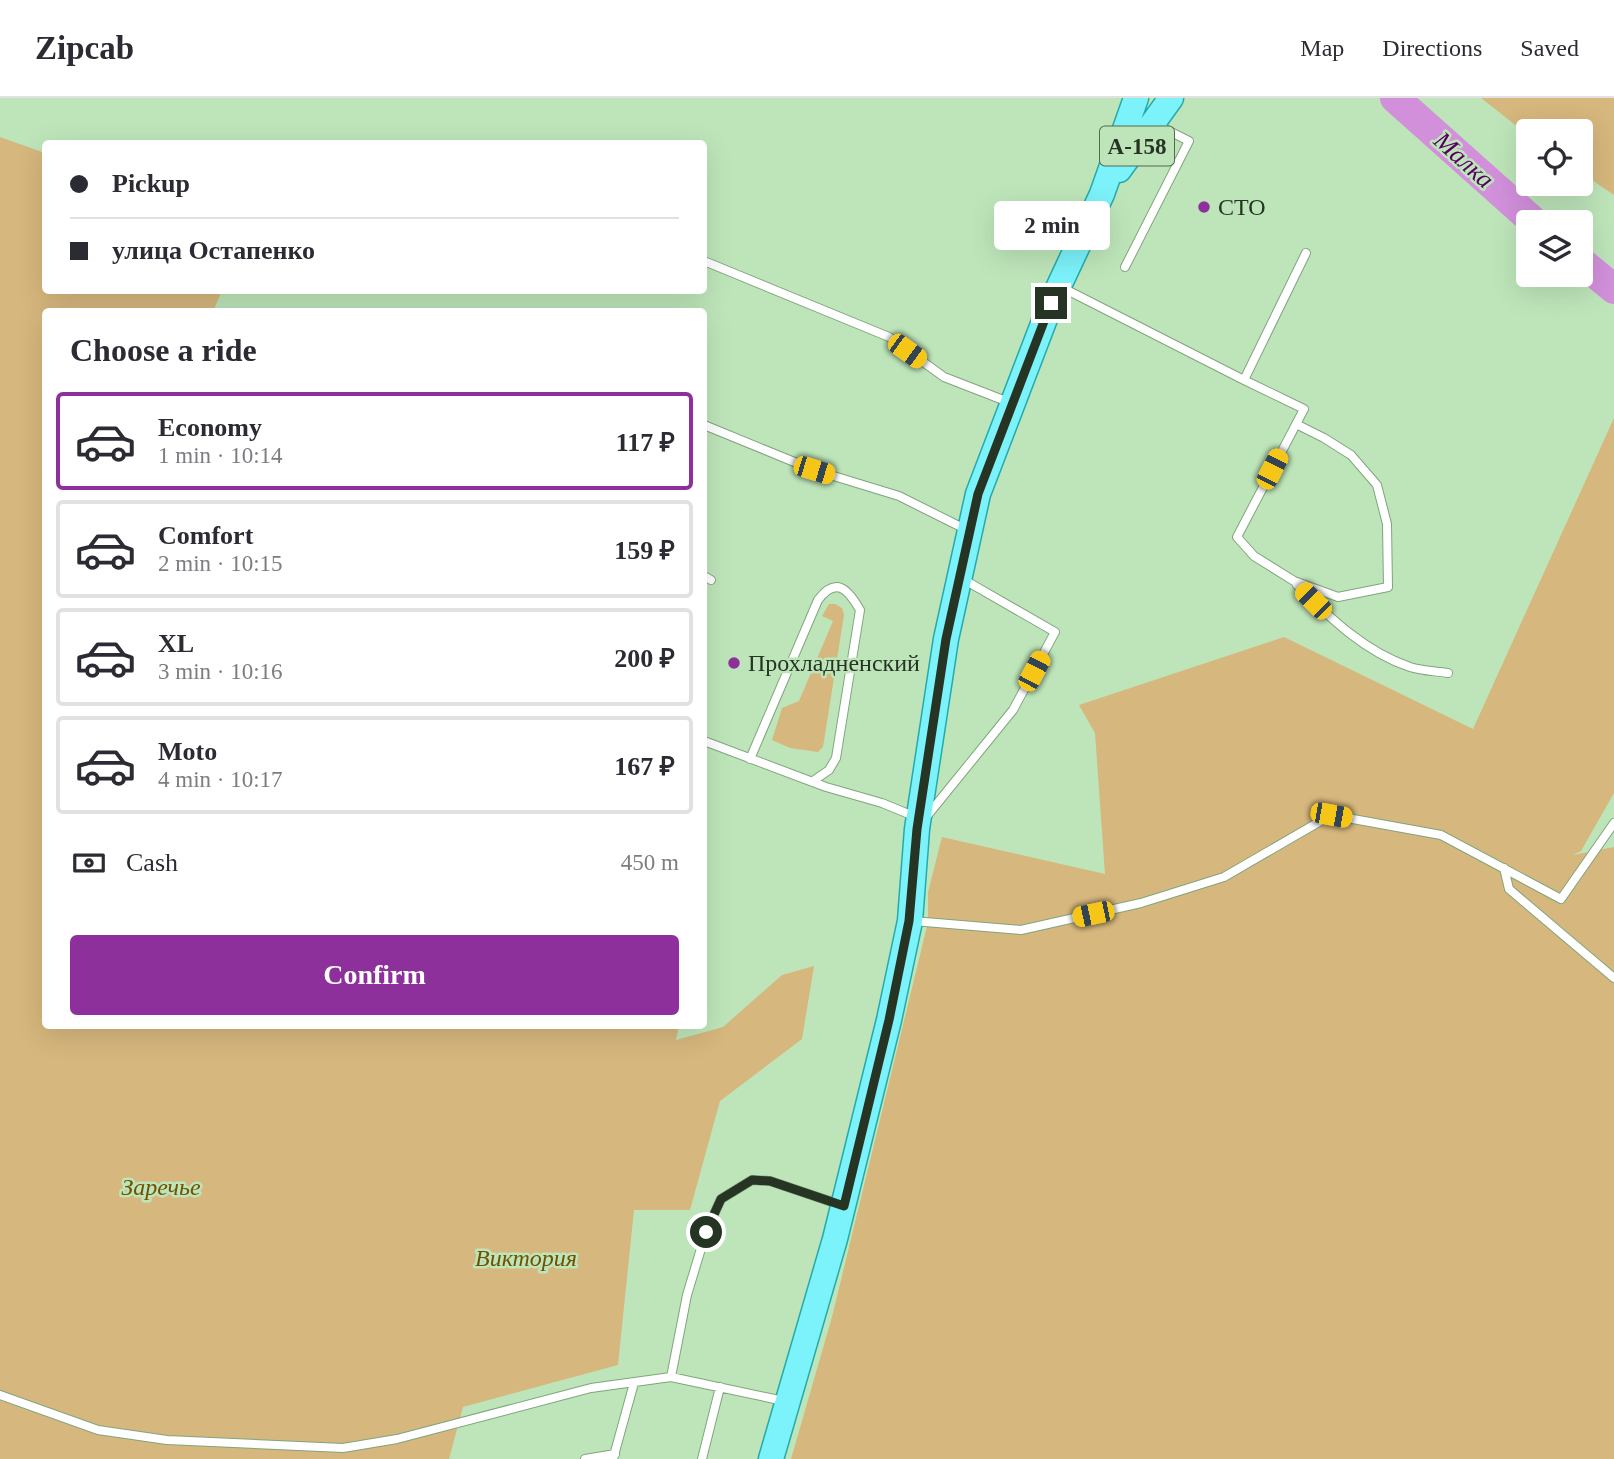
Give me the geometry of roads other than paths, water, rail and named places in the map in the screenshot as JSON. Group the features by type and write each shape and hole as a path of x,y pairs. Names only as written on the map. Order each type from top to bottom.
{"main road":[{"name":"А-158","path":"1102,194 1171,98"},
{"name":"А-158","path":"771,1459 844,1206 889,1020 909,921 918,824 946,639 978,494 1059,286 1102,194 1132,102"}],"lane":[{"path":"1125,267 1189,141 1153,123"},
{"path":"1244,380 1306,253"},
{"path":"707,262 889,337 944,377 1012,404"},
{"path":"1059,286 1304,409 1296,424 1237,537 1254,556 1294,581 1338,597 1388,587 1387,524 1377,485 1350,455 1296,424"},
{"path":"707,426 814,470 899,496 970,531"},
{"path":"707,742 882,803 918,824 1013,710 1055,632 960,577"},
{"path":"1294,581 1332,620 1360,642 1410,667 1448,673"},
{"path":"750,759 818,600 826,589 836,587 850,592 860,610 836,758 829,770 813,781"},
{"path":"909,921 1021,930 1141,903 1224,877 1331,815 1441,835 1561,899 1614,823"},
{"path":"1504,868 1509,888 1614,978"},
{"path":"671,1377 687,1295 706,1232 721,1199 752,1180 770,1181 844,1206"},
{"path":"0,1395 98,1430 167,1440 343,1448 397,1439 591,1388 671,1377 787,1401"},
{"path":"585,1459 614,1457 634,1383"},
{"path":"702,1459 720,1387"}],"waterway":[{"name":"Малка","path":"1395,98 1521,210"},
{"name":"Малка","path":"1593,272 1614,289"}],"place":[{"name":"СТО","path":"1204,207"},
{"name":"Прохладненский","path":"734,663"}],"park label":[{"name":"Заречье","path":"161,1187"},
{"name":"Виктория","path":"526,1258"}]}
